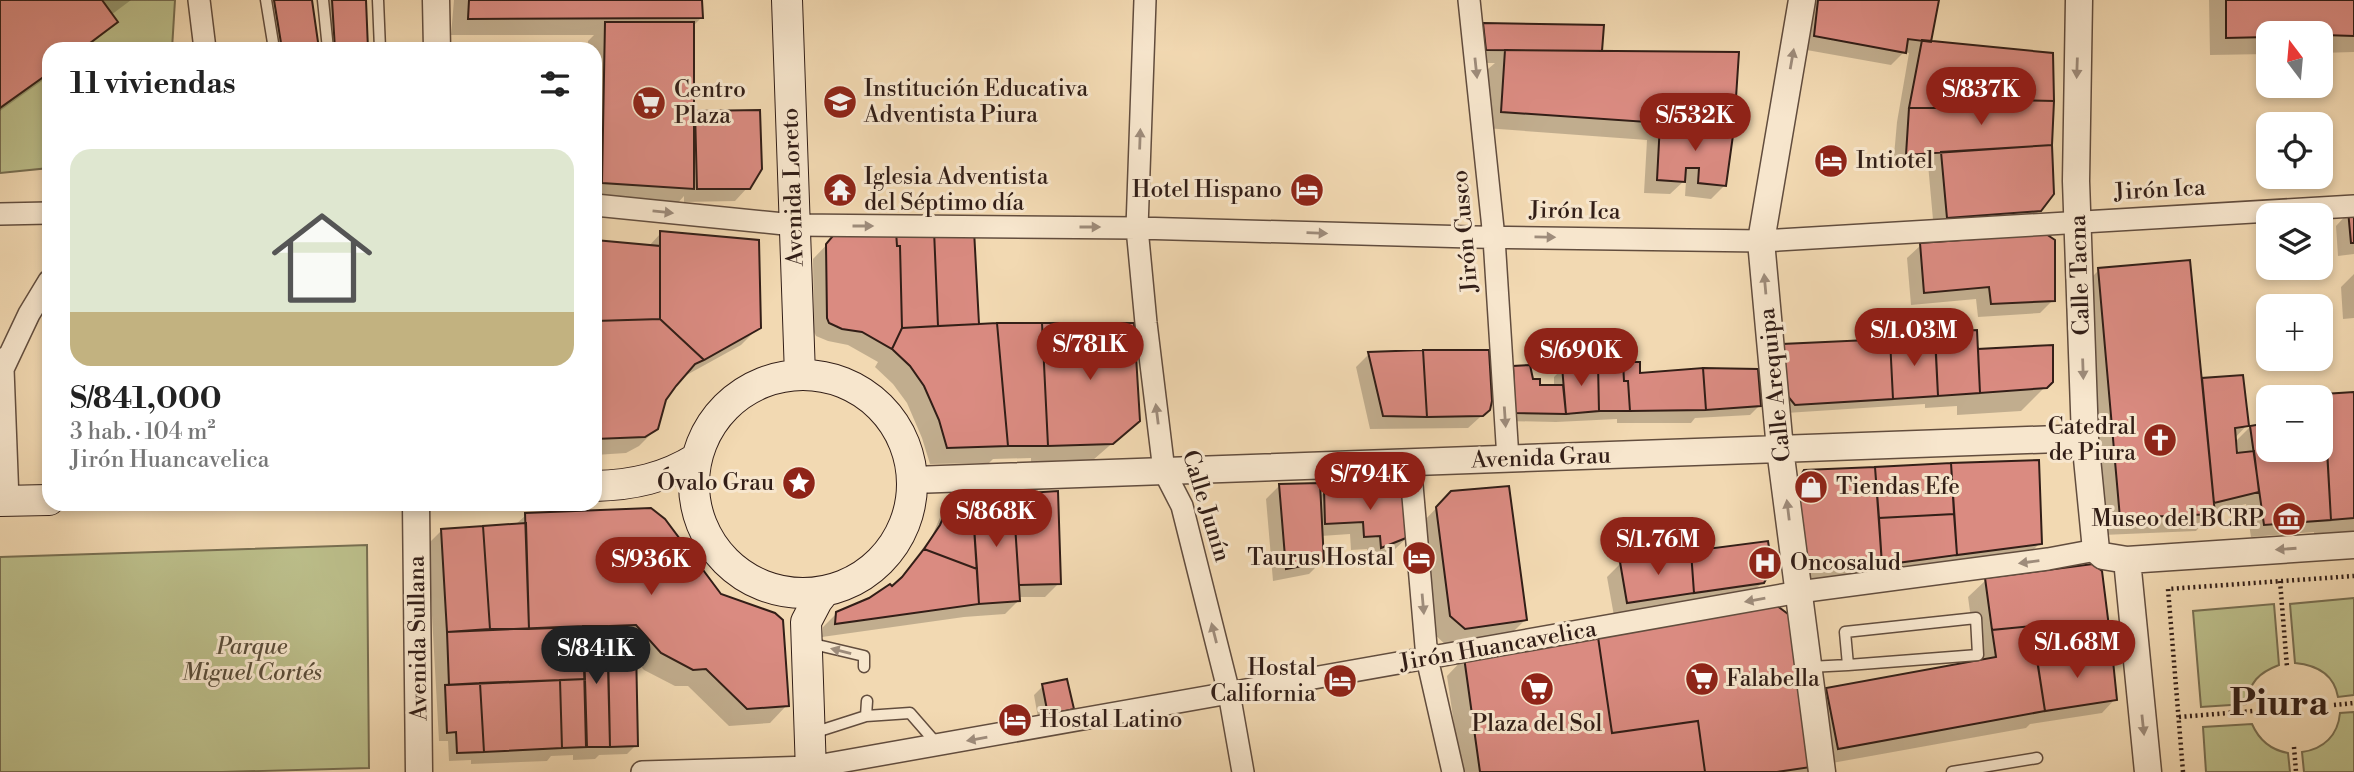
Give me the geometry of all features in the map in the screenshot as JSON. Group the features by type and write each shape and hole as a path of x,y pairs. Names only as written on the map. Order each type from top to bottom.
{"main road":[{"name":"Avenida Loreto","path":"787,0 800,375"},
{"path":"800,375 834,379 865,393 874,401 890,416 907,446 914,480 910,511 898,540 879,564 853,582 824,592 782,592 758,584 736,571 719,554 705,533 696,509 694,484 697,458 707,432 724,409 746,391 772,380 800,375"},
{"path":"602,486 627,485 667,474 697,458"},
{"path":"627,485 667,494 696,509"},
{"path":"4,501 42,500"},
{"path":"782,592 806,632"},
{"path":"811,769 806,632 817,601 824,592"}],"street":[{"path":"199,0 204,42"},
{"path":"436,0 437,42"},
{"name":"Calle Junín","path":"1145,0 1138,228 1146,323 1164,471 1182,506 1229,693 1243,772"},
{"name":"Jirón Cusco","path":"1469,0 1493,237 1508,459"},
{"name":"Calle Arequipa","path":"1802,0 1761,241 1780,449 1822,772"},
{"name":"Calle Tacna","path":"2079,0 2075,146 2085,438 2096,550"},
{"name":"Jirón Ica","path":"602,206 794,225 1138,228 1761,241 2354,206"},
{"path":"0,215 42,213"},
{"path":"4,501 2,364 42,293"},
{"name":"Avenida Grau","path":"914,480 2085,438"},
{"path":"1410,462 1427,658 1453,772"},
{"name":"Avenida Sullana","path":"416,511 419,772"},
{"name":"Jirón Huancavelica","path":"642,772 811,769 1799,592 2035,561 2096,550 2103,556 2127,560 2354,545"},
{"path":"2127,560 2148,772"}],"lane":[{"path":"266,0 273,42"},
{"path":"323,0 327,42"},
{"path":"378,0 380,42"},
{"path":"1808,667 1849,665 1978,655 1976,618 1844,632 1849,665"},
{"path":"806,632 864,656 864,667"},
{"path":"866,716 867,701"},
{"path":"810,734 866,716 910,713 939,746"},
{"path":"1952,772 2037,758"}],"path":[{"path":"2183,772 2168,589 2354,576"},
{"path":"2280,580 2287,667"},
{"path":"2334,705 2354,703"},
{"path":"2179,717 2253,711"},
{"path":"2294,747 2296,772"}],"green space":[{"path":"0,0 175,0 172,42 42,42 42,169 0,173"},
{"name":"Parque Miguel Cortés","path":"367,545 369,768 222,772 0,772 0,557"},
{"path":"2354,598 2354,695 2338,697 2333,682 2323,672 2295,663 2290,604"},
{"path":"2274,604 2279,665 2256,679 2246,704 2201,707 2193,611"},
{"path":"2354,712 2354,772 2304,772 2302,752 2317,748 2328,740 2336,728 2340,713"},
{"path":"2252,724 2266,743 2288,753 2290,772 2206,772 2203,727"}],"building":[{"path":"0,0 102,0 118,22 91,42 42,42 42,78 0,108"},
{"path":"274,0 312,0 318,42 281,42"},
{"path":"332,0 366,0 368,42 335,42"},
{"path":"469,0 702,0 703,18 468,19"},
{"path":"1818,0 1939,0 1931,42 1908,39 1906,53 1814,36"},
{"path":"2226,0 2354,0 2354,36 2333,35 2333,21 2256,21 2256,37 2226,38"},
{"name":"Centro Plaza","path":"605,22 694,22 694,189 602,183"},
{"path":"1483,23 1604,25 1602,51 1486,50"},
{"path":"1922,40 2053,53 2054,101 1970,99 1973,108 1909,108"},
{"path":"1505,50 1739,52 1734,128 1501,112"},
{"path":"1974,99 2054,101 2052,145 1906,155 1909,108 1973,108"},
{"path":"760,110 762,169 750,189 697,189 695,111"},
{"path":"1660,123 1677,124 1676,134 1684,134 1684,124 1734,128 1726,186 1698,183 1699,168 1686,168 1685,182 1657,180"},
{"path":"2052,145 2054,194 2041,211 1947,218 1941,152"},
{"path":"2348,210 2354,210 2354,243 2351,243"},
{"path":"934,230 938,326 902,328 900,246 897,246 896,231"},
{"path":"934,230 974,230 979,324 938,326"},
{"path":"660,231 759,240 761,328 704,360 660,319"},
{"path":"837,231 896,231 897,246 900,246 902,328 892,349 862,332 842,329 829,323 826,244"},
{"path":"2046,234 2055,240 2055,301 1991,304 1989,287 1924,293 1920,243"},
{"path":"602,241 660,246 660,319 602,321"},
{"name":"Catedral de Piura","path":"2190,260 2215,514 2120,518 2098,268"},
{"path":"660,319 704,360 695,364 676,386 666,400 658,429 645,437 602,439 602,321"},
{"path":"997,323 1008,446 947,448 939,420 924,386 910,366 892,349 902,328"},
{"path":"997,323 1042,323 1048,446 1008,446"},
{"path":"1042,323 1134,323 1140,421 1113,444 1048,446"},
{"path":"1977,330 1980,393 1938,396 1935,332"},
{"path":"1935,338 1938,396 1893,399 1890,339"},
{"path":"1890,339 1893,399 1795,405 1786,394 1782,344"},
{"path":"2053,345 2053,382 2047,388 1980,393 1978,349"},
{"path":"1423,350 1489,350 1492,401 1490,410 1483,416 1427,417"},
{"path":"1423,350 1427,417 1383,416 1368,352"},
{"path":"1623,362 1624,381 1628,381 1630,411 1599,411 1598,364"},
{"path":"1623,362 1640,362 1640,373 1703,368 1706,410 1630,411 1628,381 1624,381"},
{"path":"1598,364 1599,411 1566,414 1562,366"},
{"path":"1530,365 1533,379 1540,379 1540,385 1563,385 1566,414 1515,413 1513,366"},
{"path":"1703,368 1758,369 1761,406 1706,410"},
{"path":"2243,375 2249,426 2235,428 2237,453 2254,451 2259,492 2214,503 2202,378"},
{"path":"2354,392 2354,518 2331,520 2328,462 2333,462 2333,393"},
{"path":"2256,425 2256,462 2328,462 2331,520 2264,525 2250,426"},
{"path":"2039,460 2042,544 1957,555 1951,463"},
{"path":"1951,463 1954,514 1879,518 1875,467"},
{"path":"1875,467 1882,565 1823,570 1806,554 1797,481 1804,470"},
{"path":"1320,483 1324,562 1286,569 1279,484"},
{"path":"1509,486 1527,620 1465,629 1450,616 1436,507 1451,491"},
{"path":"1324,489 1396,490 1404,496 1411,536 1381,548 1380,536 1364,537 1363,522 1325,524"},
{"path":"1058,491 1061,584 1019,585 1013,494"},
{"path":"1013,494 1020,601 979,604 972,497"},
{"path":"953,495 972,497 977,569 924,549 940,525"},
{"path":"651,508 665,519 721,594 775,613 783,620 789,706 747,709 706,669 693,670 661,653 636,625 529,629 525,513"},
{"path":"1954,514 1957,555 1882,565 1879,518"},
{"path":"526,523 529,629 490,629 483,526"},
{"path":"483,526 490,629 447,632 441,529"},
{"path":"1768,541 1772,567 1764,583 1694,593 1691,551"},
{"path":"924,549 977,569 979,604 835,624 836,612 869,598 890,584 892,586"},
{"path":"1691,551 1694,593 1627,603 1620,562"},
{"path":"2093,564 2102,571 2112,651 2037,660 2032,626 1992,630 1985,578"},
{"name":"Falabella","path":"1776,605 1792,617 1811,767 1777,772 1705,772 1698,721 1612,733 1598,637"},
{"path":"583,626 607,626 610,747 586,747"},
{"path":"583,626 585,679 449,685 447,632"},
{"path":"2032,626 2045,711 1838,749 1826,688 1996,657 1992,630"},
{"name":"Plaza del Sol","path":"1598,637 1612,733 1698,721 1705,772 1480,772 1464,657"},
{"path":"636,647 638,746 610,747 608,648"},
{"path":"2112,651 2117,700 2045,711 2037,660"},
{"path":"585,679 587,747 562,748 560,680"},
{"path":"1067,679 1074,709 1048,715 1042,684"},
{"path":"560,680 562,748 484,752 480,683"},
{"path":"480,683 484,752 457,753 456,732 447,733 445,685"}],"place":[{"name":"Institución Educativa Adventista Piura","path":"840,102"},
{"name":"Centro Plaza","path":"649,103"},
{"name":"Intiotel","path":"1831,161"},
{"name":"Iglesia Adventista del Séptimo día","path":"840,190"},
{"name":"Hotel Hispano","path":"1307,190"},
{"name":"Catedral de Piura","path":"2160,440"},
{"name":"Óvalo Grau","path":"799,483"},
{"name":"Tiendas Efe","path":"1811,487"},
{"name":"Museo del BCRP","path":"2289,519"},
{"name":"Taurus Hostal","path":"1419,558"},
{"name":"Oncosalud","path":"1765,563"},
{"name":"Falabella","path":"1702,679"},
{"name":"Hostal California","path":"1340,681"},
{"name":"Plaza del Sol","path":"1537,689"},
{"name":"Hostal Latino","path":"1015,720"}],"district":[{"name":"Piura","path":"2279,704"}]}
